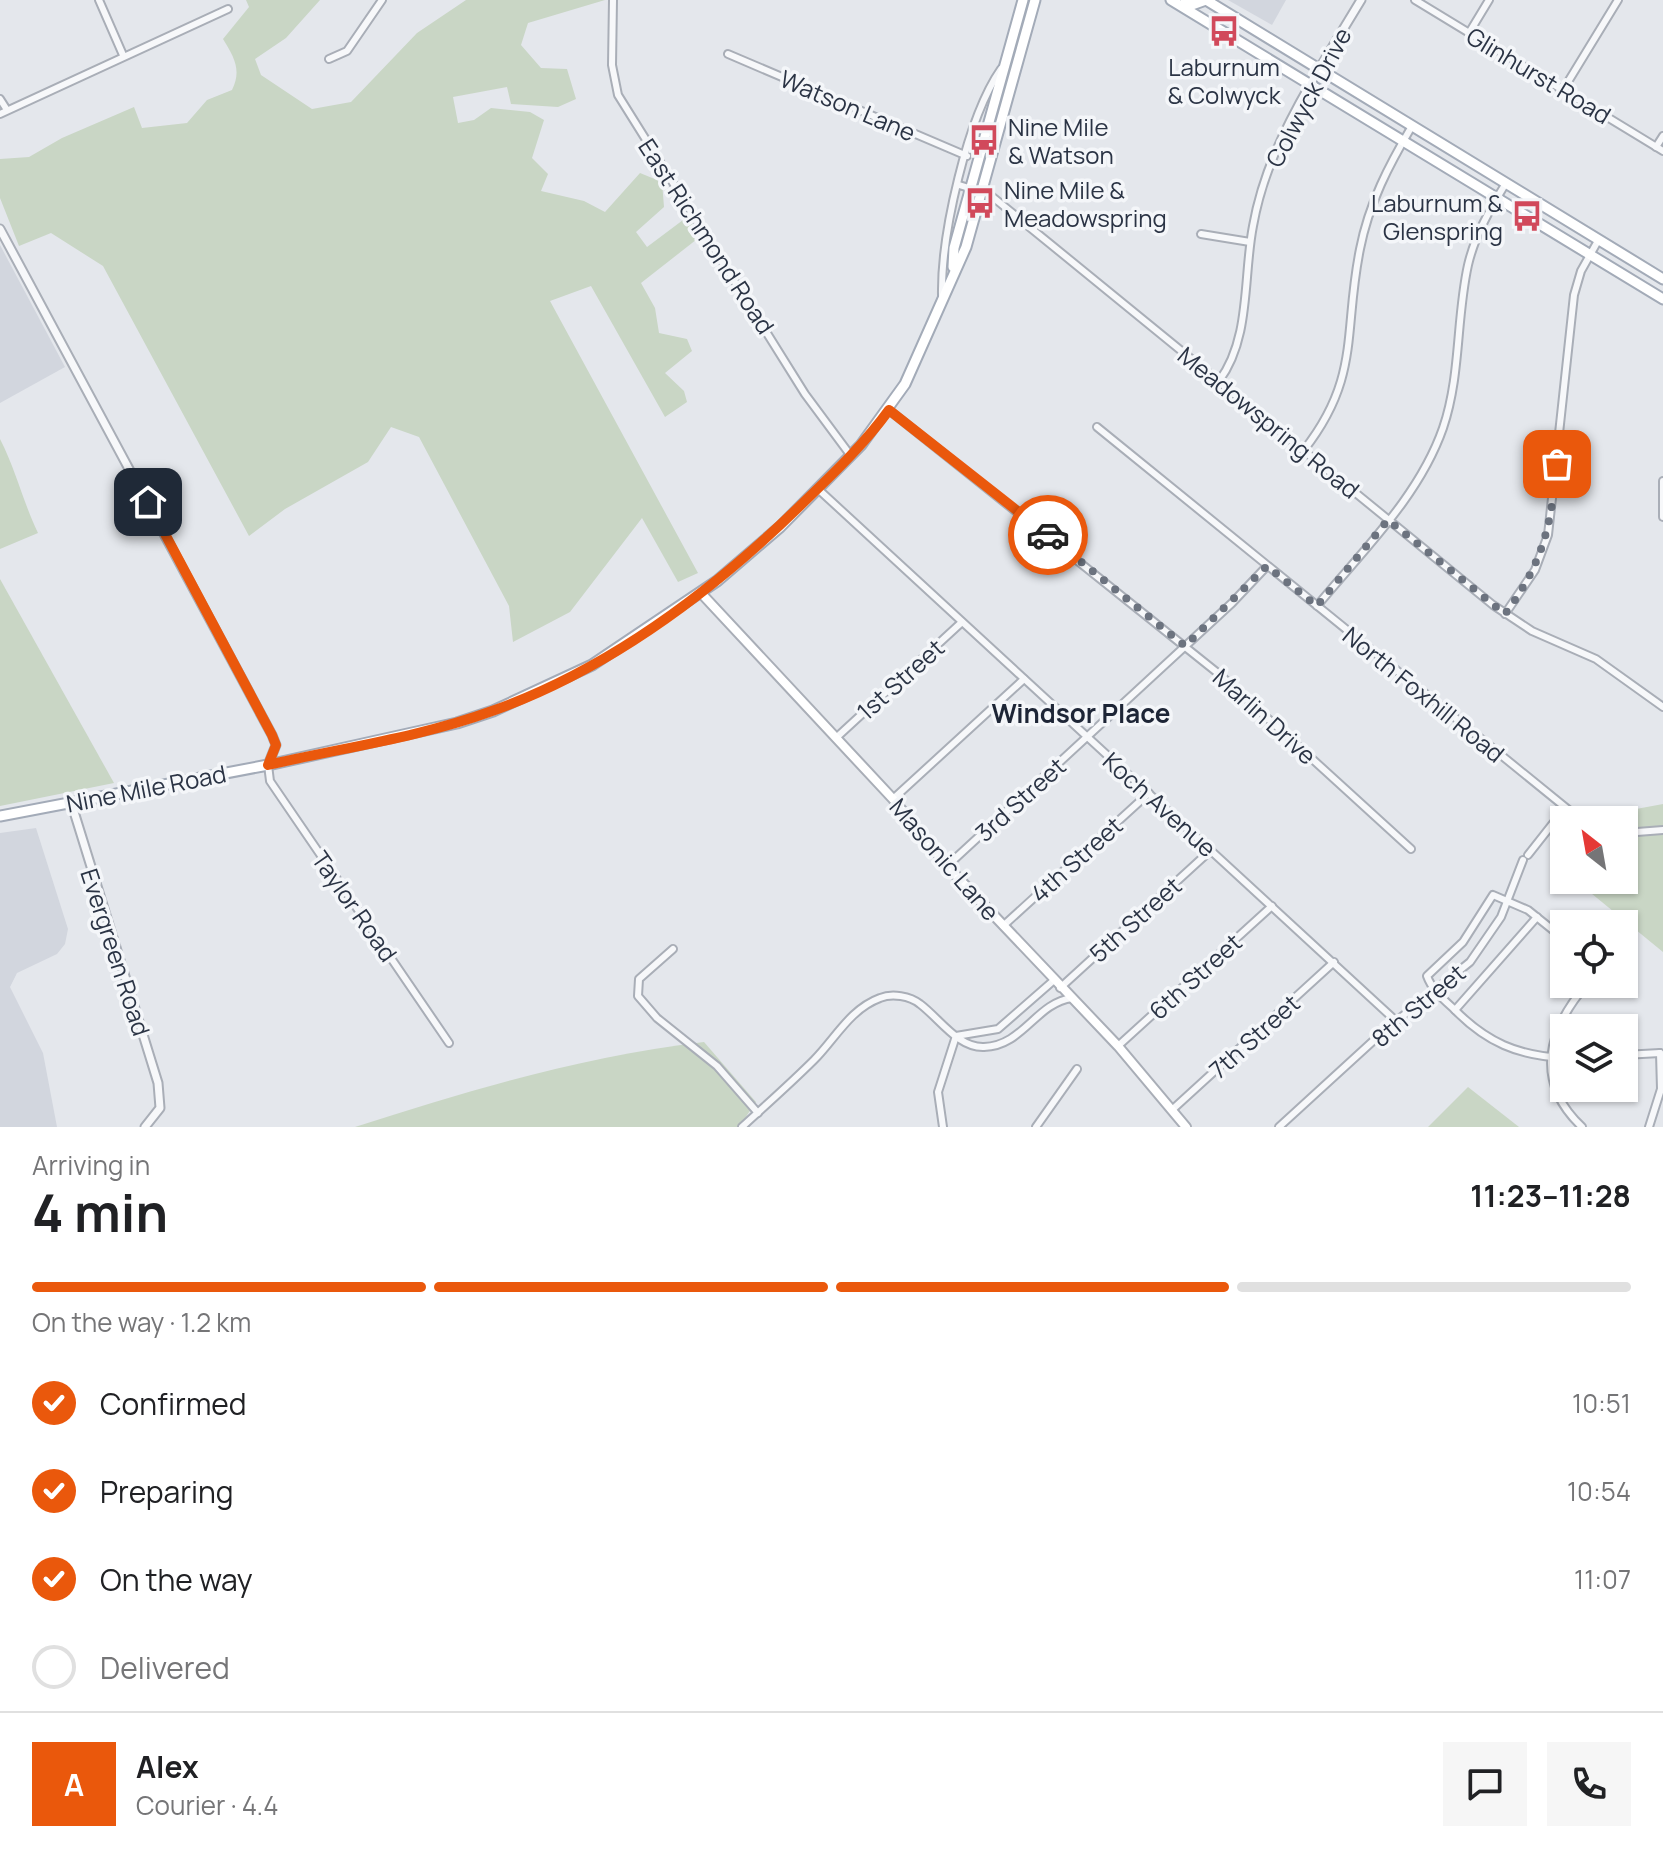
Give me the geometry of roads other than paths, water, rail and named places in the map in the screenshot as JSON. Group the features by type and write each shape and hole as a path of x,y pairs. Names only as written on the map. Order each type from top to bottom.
{"main road":[{"name":"Nine Mile Road","path":"953,270 954,248 1023,0"},
{"name":"Nine Mile Road","path":"0,816 268,765 457,723 517,701 592,665 701,593 780,527 851,456 889,410 920,356 953,270 966,247 1035,0"},
{"path":"1171,0 1663,299"},
{"path":"1185,0 1192,5 1206,0 1663,279"},
{"name":"Masonic Lane","path":"701,593 893,799 947,866 1118,1046 1186,1127"}],"street":[{"path":"99,0 123,55"},
{"path":"329,59 347,51 382,0"},
{"name":"East Richmond Road","path":"613,0 612,65 618,95 812,405 851,456"},
{"name":"Colwyck Drive","path":"1219,381 1238,346 1250,242 1270,164 1310,84 1361,0"},
{"name":"Glinhurst Road","path":"1415,0 1660,149"},
{"path":"1469,33 1489,0"},
{"path":"1563,90 1618,0"},
{"path":"0,99 4,112 228,9"},
{"name":"Watson Lane","path":"728,54 967,156"},
{"path":"942,301 943,255 959,185 981,107 1006,63"},
{"path":"1304,450 1339,393 1346,367 1361,240 1378,189 1412,126"},
{"path":"1660,149 1663,136"},
{"path":"1317,606 1417,481 1442,429 1456,370 1468,265 1480,229 1506,183"},
{"name":"Meadowspring Road","path":"959,185 983,191 1505,614 1532,631 1596,659 1663,707"},
{"path":"0,229 272,735 276,745 268,765"},
{"path":"1201,234 1250,242"},
{"path":"1505,614 1535,570 1548,535 1574,295 1599,239"},
{"name":"Marlin Drive","path":"889,410 1185,646 1411,849"},
{"name":"North Foxhill Road","path":"1097,427 1563,806"},
{"path":"1663,481 1663,517"},
{"name":"Koch Avenue","path":"818,489 1396,1021"},
{"name":"3rd Street","path":"947,866 1267,566"},
{"name":"1st Street","path":"837,737 962,622"},
{"path":"893,799 1024,679"},
{"name":"Taylor Road","path":"268,765 270,781 449,1043"},
{"name":"4th Street","path":"1003,926 1149,793"},
{"name":"Evergreen Road","path":"71,802 161,1101 156,1117 145,1127"},
{"name":"8th Street","path":"1279,1127 1479,951 1525,857 1550,826"},
{"path":"1638,832 1663,830"},
{"name":"5th Street","path":"956,1036 985,1034 998,1029 1057,984 1211,850"},
{"path":"1550,928 1504,899 1491,896 1463,942 1427,976 1436,992 1473,1028 1501,1046 1532,1056 1550,1058"},
{"name":"6th Street","path":"1118,1046 1272,906"},
{"path":"1455,1010 1537,917"},
{"path":"673,949 639,979 638,996 657,1018 717,1066 758,1113"},
{"name":"7th Street","path":"1173,1109 1334,962"},
{"path":"742,1127 814,1060 852,1017 879,998 896,996 915,1001 971,1046 1004,1045 1052,1004 1072,998"},
{"path":"1563,1014 1576,998"},
{"path":"943,1127 938,1092 956,1036"},
{"path":"1638,1054 1661,1053 1661,1089 1649,1127"},
{"path":"1036,1127 1077,1069"},
{"path":"1562,1102 1582,1127"}],"place":[{"name":"Laburnum & Colwyck","path":"1224,31"},
{"name":"Nine Mile & Watson","path":"984,140"},
{"name":"Nine Mile & Meadowspring","path":"980,203"},
{"name":"Laburnum & Glenspring","path":"1527,216"}],"district":[{"name":"Windsor Place","path":"1081,713"}]}
